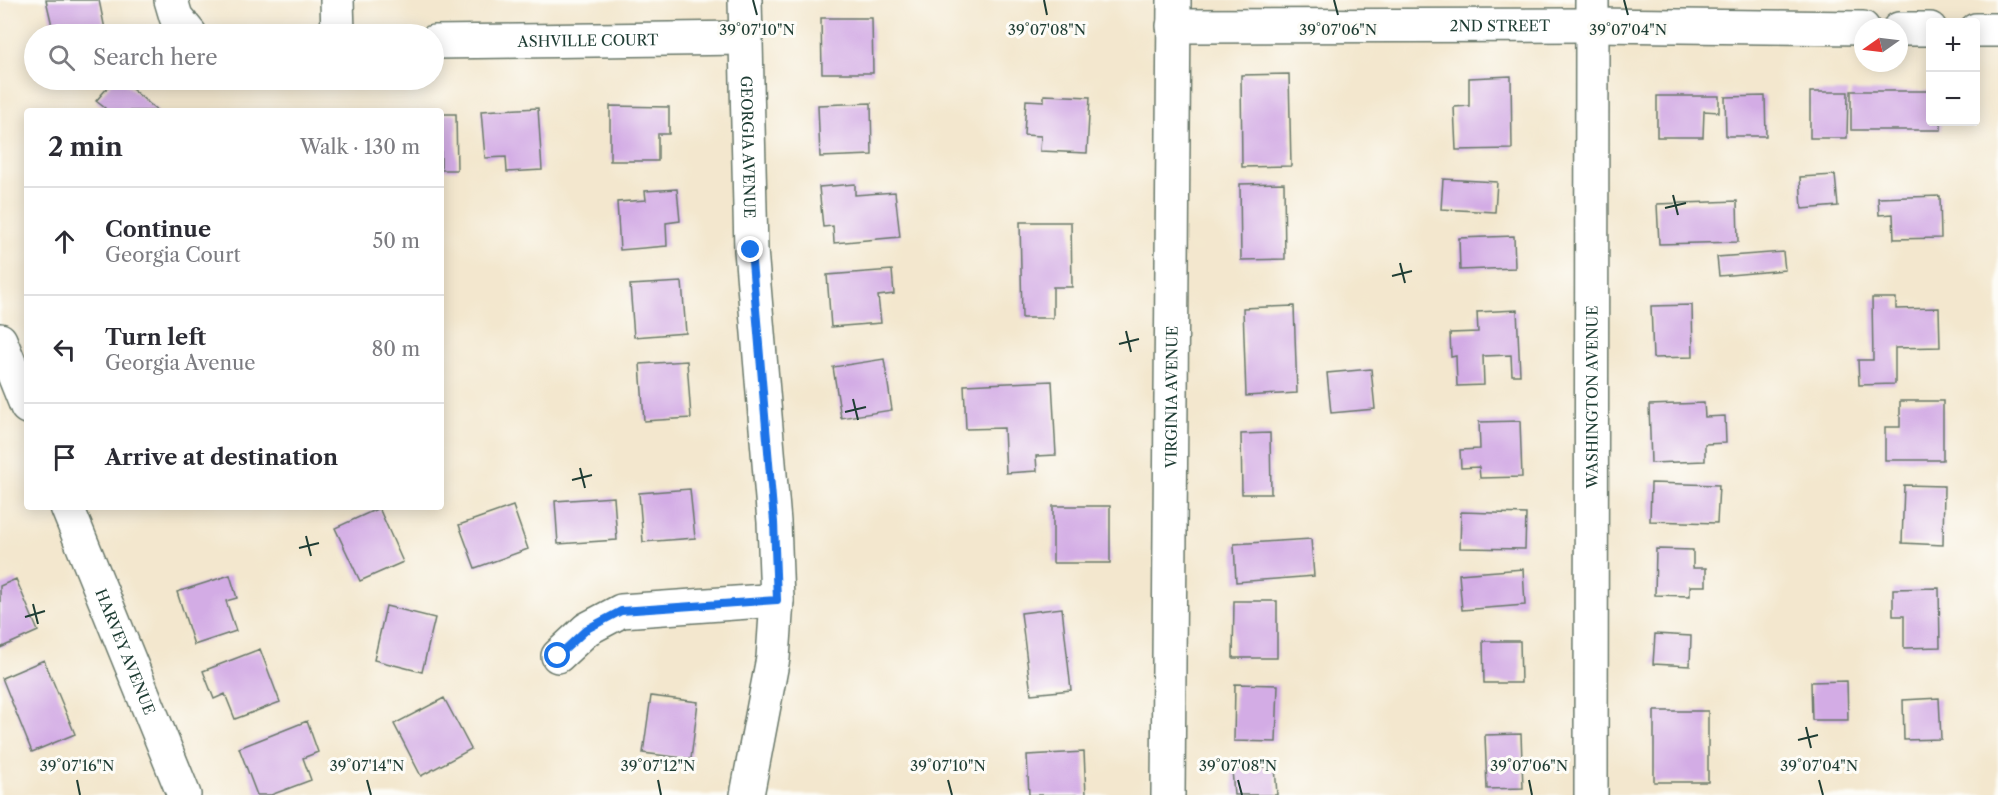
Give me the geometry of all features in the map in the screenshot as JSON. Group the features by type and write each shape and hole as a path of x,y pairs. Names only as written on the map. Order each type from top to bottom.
{"street":[{"path":"171,0 176,17 182,24"},
{"path":"338,0 338,24"},
{"name":"GEORGIA AVENUE","path":"746,0 751,250 774,522 777,600 773,658 747,795"},
{"name":"2ND STREET","path":"1174,13 1592,12 1854,27"},
{"name":"WASHINGTON AVENUE","path":"1592,12 1592,795"},
{"name":"VIRGINIA AVENUE","path":"1168,795 1174,13"},
{"path":"1908,29 1926,29"},
{"path":"1980,30 1998,30"},
{"name":"ASHVILLE COURT","path":"444,42 745,38"},
{"path":"0,340 24,399"},
{"name":"HARVEY AVENUE","path":"69,510 183,795"},
{"path":"558,656 587,629 621,611 777,600"}],"building":[{"path":"46,0 99,0 104,24 52,24"},
{"path":"821,18 872,18 873,73 822,73"},
{"path":"1289,74 1291,166 1242,167 1241,75"},
{"path":"1511,76 1512,149 1456,150 1454,107 1469,106 1469,78"},
{"path":"105,90 133,90 154,108 105,108 96,101"},
{"path":"1851,91 1926,91 1926,126 1941,126 1941,130 1851,130"},
{"path":"1810,92 1848,92 1847,138 1810,138"},
{"path":"1044,95 1090,97 1087,153 1040,151 1041,136 1024,135 1026,100 1044,101"},
{"path":"1657,96 1719,96 1719,112 1704,111 1703,137 1657,137"},
{"path":"1765,96 1766,136 1726,136 1725,97"},
{"path":"871,103 872,155 820,157 818,105"},
{"path":"610,106 669,107 669,134 658,134 658,161 610,161"},
{"path":"538,108 542,170 507,172 506,157 485,158 481,111"},
{"path":"444,114 456,114 457,170 444,170"},
{"path":"1835,175 1838,206 1802,209 1800,177"},
{"path":"1443,179 1497,182 1495,212 1441,209"},
{"path":"1284,183 1285,259 1241,260 1240,184"},
{"path":"855,184 855,195 895,192 900,237 834,243 833,226 823,227 819,187"},
{"path":"677,189 680,221 666,223 667,246 620,250 617,202 646,200 645,191"},
{"path":"1940,196 1941,238 1894,239 1893,214 1879,215 1878,198"},
{"path":"1737,201 1738,242 1659,244 1657,204"},
{"path":"1020,222 1071,222 1072,287 1053,287 1053,318 1022,318"},
{"path":"1514,236 1515,268 1460,270 1459,238"},
{"path":"1783,252 1785,270 1719,276 1717,257"},
{"path":"892,270 894,294 878,296 881,323 831,327 827,275"},
{"path":"682,282 686,333 634,337 630,285"},
{"path":"1872,298 1896,298 1896,309 1939,308 1940,347 1895,348 1895,384 1859,385 1858,360 1873,360"},
{"path":"1692,305 1693,357 1653,358 1651,306"},
{"path":"1294,306 1297,393 1246,396 1243,308"},
{"path":"1517,310 1520,375 1512,375 1511,355 1483,356 1484,385 1457,386 1456,356 1451,357 1450,333 1478,332 1477,312"},
{"path":"884,359 892,410 841,418 833,367"},
{"path":"687,361 691,418 644,421 640,364"},
{"path":"1371,369 1375,409 1331,413 1327,373"},
{"path":"1052,381 1056,455 1036,456 1037,471 1006,473 1004,428 966,429 964,385"},
{"path":"1900,401 1943,401 1943,460 1885,460 1885,427 1900,427"},
{"path":"1704,403 1705,417 1725,416 1726,443 1705,444 1705,461 1651,463 1649,405"},
{"path":"1520,421 1522,477 1480,478 1479,467 1461,468 1460,450 1480,449 1479,422"},
{"path":"1270,433 1271,494 1242,494 1241,434"},
{"path":"1651,483 1719,485 1717,523 1650,521"},
{"path":"1904,485 1944,486 1943,545 1902,543"},
{"path":"690,489 695,538 643,542 639,493"},
{"path":"614,497 617,540 558,544 555,501"},
{"path":"513,506 528,549 475,568 459,525"},
{"path":"1053,506 1110,506 1110,563 1053,563"},
{"path":"375,510 380,510 403,562 360,581 335,528"},
{"path":"1461,512 1526,514 1525,549 1460,548"},
{"path":"1311,539 1314,576 1236,582 1234,544"},
{"path":"1656,549 1693,550 1693,568 1706,568 1706,586 1690,586 1690,596 1655,595"},
{"path":"1523,569 1525,605 1462,610 1459,574"},
{"path":"230,575 237,598 226,601 236,631 194,645 177,592"},
{"path":"16,579 38,631 0,648 0,586"},
{"path":"1939,588 1940,647 1904,648 1904,616 1893,616 1893,589"},
{"path":"1234,601 1277,601 1277,658 1233,658"},
{"path":"386,606 435,618 422,672 374,660"},
{"path":"1062,608 1071,690 1031,694 1021,613"},
{"path":"1655,634 1691,636 1690,666 1653,664"},
{"path":"1483,641 1520,641 1521,683 1484,683"},
{"path":"260,649 280,702 235,719 225,694 214,699 203,671"},
{"path":"44,660 75,734 32,752 2,678"},
{"path":"1847,681 1848,720 1812,720 1811,682"},
{"path":"1235,684 1278,685 1276,742 1234,741"},
{"path":"651,696 698,702 691,759 643,753"},
{"path":"444,698 471,749 421,776 394,724"},
{"path":"1939,698 1941,739 1904,740 1903,700"},
{"path":"1654,711 1708,711 1708,782 1654,782"},
{"path":"307,721 318,752 303,758 311,780 271,795 257,795 239,748"},
{"path":"1521,734 1523,788 1487,789 1485,735"},
{"path":"1084,752 1086,795 1029,795 1027,755"},
{"path":"1275,766 1277,795 1234,795 1232,769"}],"route":[{"path":"558,656 587,629 621,611 777,600 774,522 751,250"}]}
